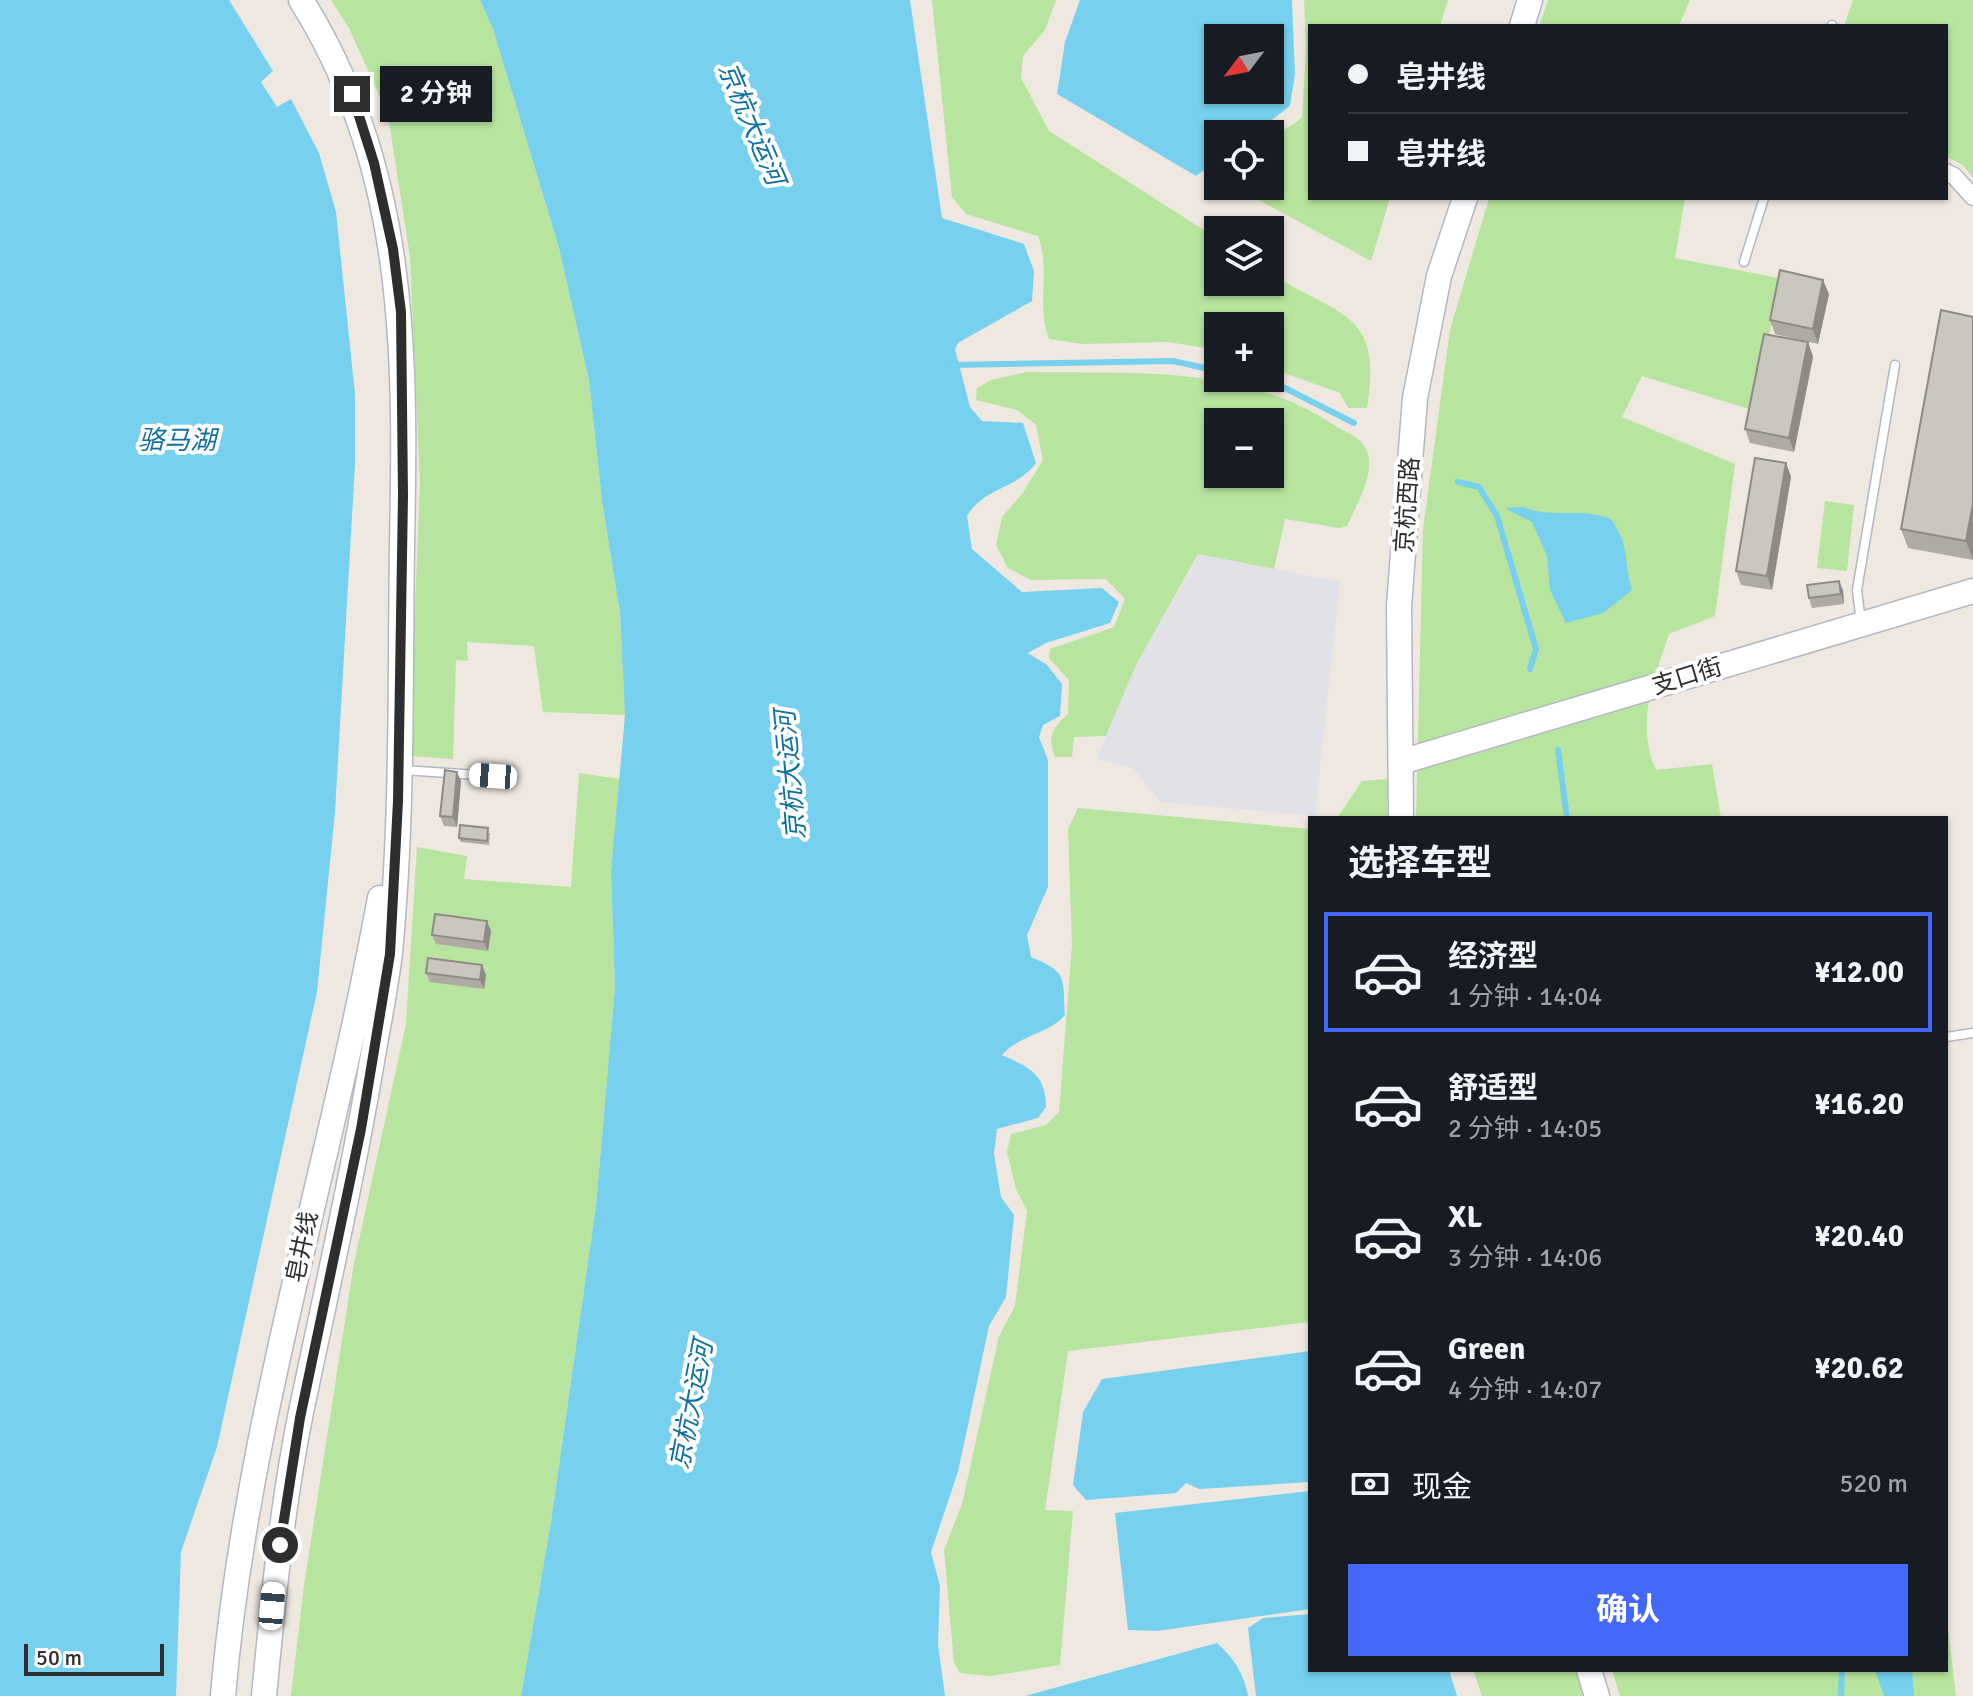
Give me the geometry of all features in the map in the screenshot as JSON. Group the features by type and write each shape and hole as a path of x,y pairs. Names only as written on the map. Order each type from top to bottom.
{"street":[{"name":"皂井线","path":"264,1696 275,1576 300,1418 361,1129 390,954 399,769 403,496 401,312 393,249 374,163 352,94 301,0"},
{"path":"1523,24 1530,0"},
{"path":"1948,173 1973,197"},
{"name":"京杭西路","path":"1401,816 1399,606 1415,398 1439,276 1464,200"},
{"name":"支口街","path":"1401,762 1973,591"},
{"name":"皂井线","path":"223,1696 241,1535 257,1451 376,924 398,801"},
{"path":"1590,1672 1597,1696"}],"lane":[{"path":"1744,262 1763,200"},
{"path":"1861,624 1857,590 1895,365"},
{"path":"399,769 493,776"},
{"path":"1948,1037 1973,1033"}],"shaded area":[{"path":"1199,554 1340,582 1315,816 1160,802 1133,768 1097,759 1136,665"}],"green space":[{"path":"331,0 480,0 493,29 559,248 589,380 602,501 620,613 625,715 543,712 534,646 467,642 468,661 456,660 453,759 409,756 420,484 410,257 388,115 349,28"},
{"path":"932,0 1056,0 1045,30 1023,56 1021,78 1049,131 1204,230 1204,296 1284,296 1284,281 1351,321 1362,334 1368,352 1370,376 1367,408 1348,408 1340,393 1284,373 1284,312 1204,312 1204,348 1168,342 1082,344 1049,339 1045,326 1042,249 1038,236 966,214 952,197"},
{"path":"1304,0 1448,0 1441,24 1308,24 1308,200 1389,200 1371,261 1259,200 1284,200 1284,130 1302,118 1306,46"},
{"path":"1548,0 1690,0 1680,24 1540,24"},
{"path":"1853,0 1973,0 1973,178 1964,166 1948,157 1948,24 1845,24"},
{"path":"1488,200 1685,200 1675,258 1784,279 1749,409 1642,376 1622,417 1735,464 1715,616 1669,634 1653,685 1647,718 1647,735 1656,770 1712,764 1721,816 1416,816 1423,529 1450,330"},
{"path":"1027,372 1186,376 1204,379 1204,392 1265,392 1299,405 1357,438 1367,451 1367,479 1347,526 1339,528 1285,519 1274,569 1198,554 1136,665 1106,736 1074,737 1072,757 1055,757 1051,738 1055,728 1068,714 1069,680 1049,658 1050,649 1114,627 1125,599 1106,579 1031,580 1008,568 996,545 1002,517 1022,494 1043,460 1036,425 1017,410 976,400 977,388 991,380"},
{"path":"1825,501 1854,505 1847,571 1817,568"},
{"path":"579,773 620,779 611,872 615,987 596,1206 551,1522 521,1696 291,1696 304,1585 354,1263 406,1024 417,847 467,856 464,879 571,887"},
{"path":"1388,779 1387,816 1338,816 1362,781"},
{"path":"1078,808 1308,829 1308,1322 1068,1351 1045,1510 1073,1511 1060,1665 991,1676 960,1673 954,1663 944,1550 962,1504 999,1336 1015,1306 1027,1211 1016,1189 1007,1152 1011,1134 1046,1125 1059,1112 1072,945 1068,829"},
{"path":"1948,1628 1956,1696 1620,1696 1613,1672 1948,1672"},
{"path":"1474,1672 1578,1672 1584,1696 1482,1696"}],"water":[{"name":"骆马湖","path":"0,0 229,0 273,71 261,82 277,107 291,99 319,153 336,212 355,394 355,464 335,812 317,992 217,1447 181,1552 176,1696 0,1696"},
{"name":"京杭大运河","path":"480,0 910,0 942,218 1024,244 1034,271 1032,301 958,343 955,349 970,407 982,421 1023,423 1036,463 1019,479 983,499 967,516 972,549 1022,592 1102,588 1119,602 1110,623 1046,643 1028,653 1047,665 1062,684 1060,716 1043,725 1039,737 1048,760 1048,887 1027,935 1031,957 1051,967 1061,977 1065,1015 1002,1055 1034,1073 1043,1087 1046,1107 1038,1118 997,1129 994,1154 1001,1197 1014,1215 1006,1297 989,1326 958,1472 931,1552 940,1586 938,1644 945,1696 521,1696 551,1522 596,1206 615,987 611,872 625,715 620,613 602,501 589,380 559,248 493,29"},
{"path":"1080,0 1292,0 1295,74 1290,106 1272,120 1204,120 1204,170 1196,176 1057,94 1065,42"},
{"path":"1523,507 1611,519 1624,547 1632,590 1603,613 1566,623 1550,590 1547,556 1532,522 1505,508"},
{"path":"1308,1351 1308,1482 1199,1489 1186,1483 1176,1493 1086,1500 1073,1485 1083,1412 1102,1379"},
{"path":"1308,1491 1308,1609 1157,1631 1128,1630 1115,1513"},
{"path":"1308,1614 1308,1672 1450,1672 1457,1696 1256,1696 1248,1628 1263,1618"},
{"path":"1217,1643 1237,1667 1248,1696 1025,1696"},
{"path":"1876,1672 1912,1672 1914,1696 1884,1696"}],"building":[{"path":"1780,270 1823,280 1813,329 1770,320"},
{"path":"1941,310 1973,317 1973,503 1966,541 1901,529"},
{"path":"1764,334 1808,342 1789,438 1745,429"},
{"path":"1755,458 1786,463 1767,576 1736,571"},
{"path":"1839,581 1841,594 1809,598 1807,585"},
{"path":"445,770 457,772 453,817 440,816"},
{"path":"460,825 488,828 487,841 459,838"},
{"path":"435,914 487,921 484,942 432,935"},
{"path":"428,958 482,965 480,980 426,973"}],"waterway":[{"path":"951,365 1173,361 1204,368"},
{"path":"1284,388 1354,423"},
{"path":"1458,482 1479,487 1497,516 1536,649 1530,669"},
{"path":"1558,750 1567,816"},
{"path":"1841,1696 1842,1672"}],"route":[{"path":"280,1545 300,1418 361,1129 390,954 398,801 403,496 401,312 393,249 374,163 352,94"}]}
